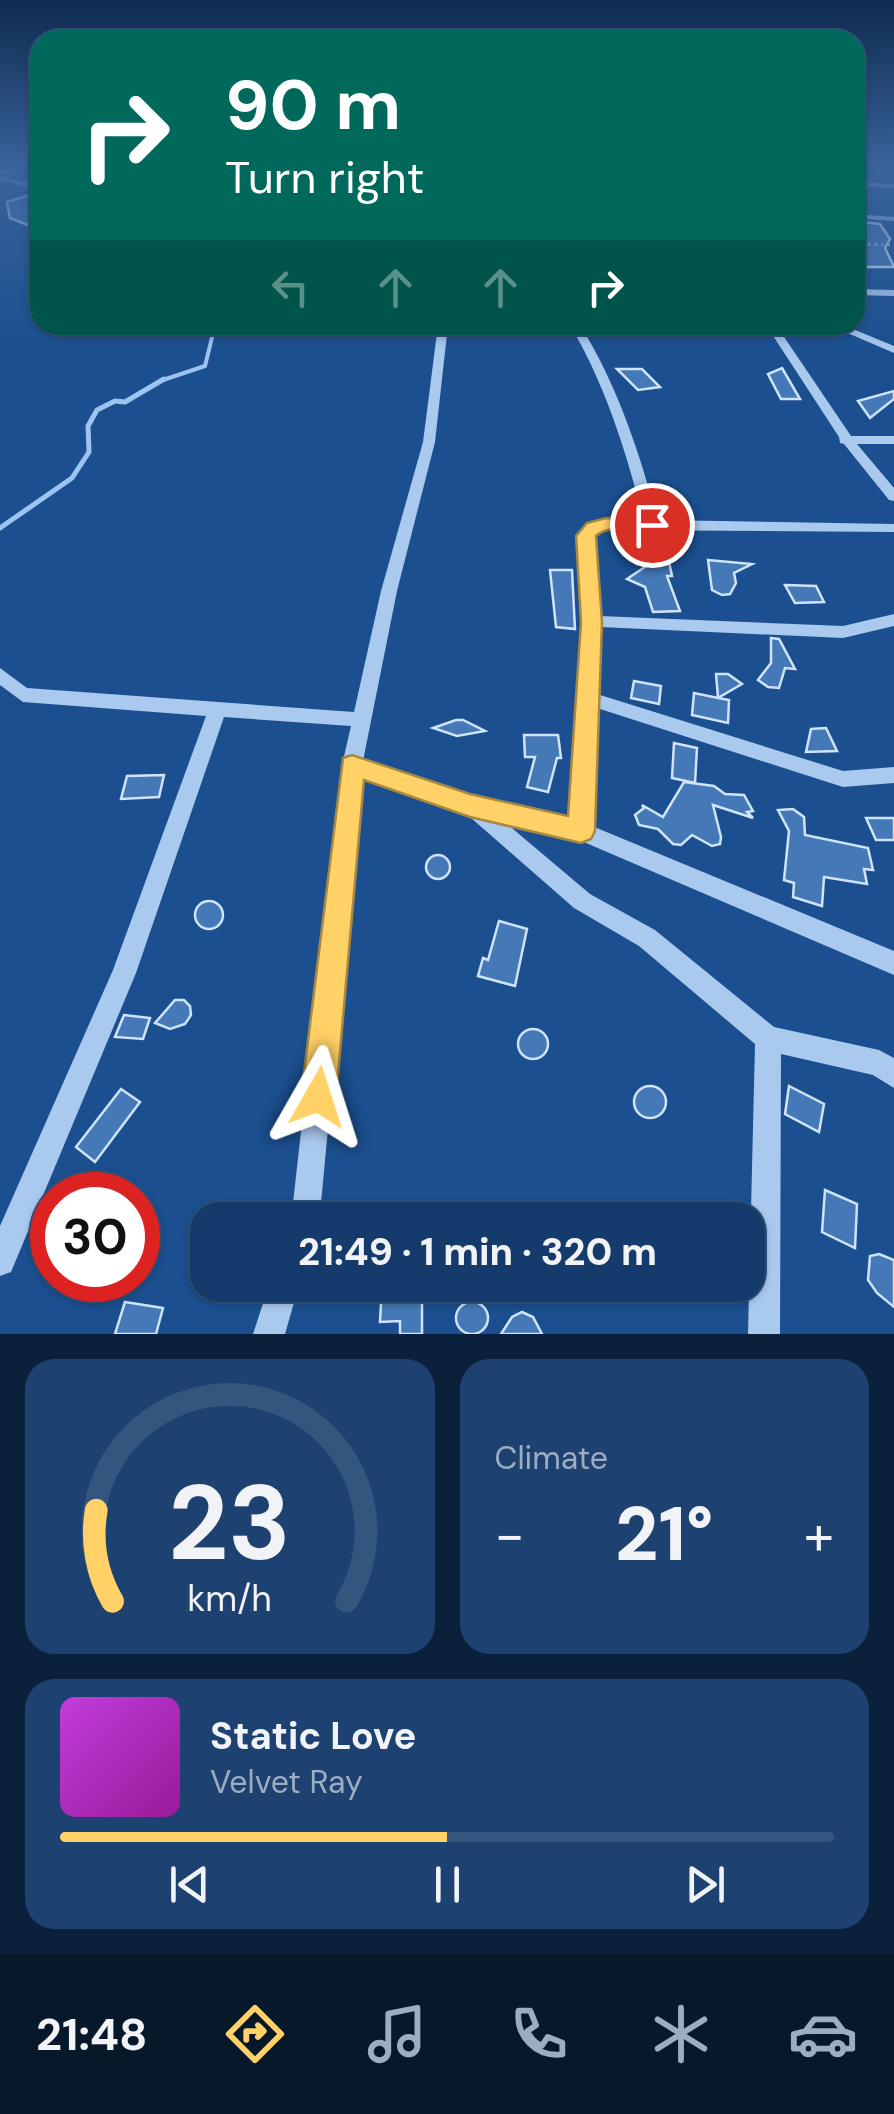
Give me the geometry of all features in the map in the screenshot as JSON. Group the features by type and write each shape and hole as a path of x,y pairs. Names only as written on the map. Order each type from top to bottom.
{"street":[{"path":"865,292 894,293"},
{"path":"307,1202 352,766 389,590 428,442 442,335"},
{"path":"582,335 596,357 631,442 652,525"},
{"path":"775,335 844,440 894,496"},
{"path":"858,335 894,350"},
{"path":"844,440 894,440"},
{"path":"581,831 592,622 586,536 593,527 606,524 894,528"},
{"path":"592,622 842,632 894,620"},
{"path":"0,675 23,695 362,720"},
{"path":"590,699 843,779 894,775"},
{"path":"0,1261 124,973 217,710"},
{"path":"352,766 470,805 581,831 894,963"},
{"path":"470,805 582,901 647,938 768,1038 879,1063 894,1075"},
{"path":"764,1334 768,1038"},
{"path":"270,1334 279,1302"}],"path":[{"path":"865,244 894,245"}],"building":[{"path":"865,229 884,229 890,239 885,248 894,267 865,267"},
{"path":"782,368 800,399 781,399 768,374"},
{"path":"617,369 642,369 660,387 638,390"},
{"path":"894,391 894,399 870,418 858,401"},
{"path":"667,552 672,576 667,576 680,611 653,612 645,587 627,579"},
{"path":"708,560 752,564 734,573 736,583 730,594 722,595 712,590"},
{"path":"550,570 572,570 575,629 556,627"},
{"path":"785,585 816,586 824,602 795,603"},
{"path":"771,638 779,639 795,669 785,668 779,688 758,680 771,663"},
{"path":"716,674 728,674 742,684 718,698"},
{"path":"634,681 661,686 659,704 631,698"},
{"path":"694,693 729,700 728,723 692,715"},
{"path":"456,720 485,731 457,736 433,728"},
{"path":"826,728 837,751 806,752 811,729"},
{"path":"524,735 558,735 561,758 557,758 548,792 527,787 535,757 525,757"},
{"path":"674,743 697,748 695,783 672,778"},
{"path":"164,775 159,797 121,799 127,776"},
{"path":"684,782 714,786 725,794 744,795 753,811 747,812 753,818 713,805 721,837 720,844 712,846 692,835 681,845 673,844 658,829 639,825 635,815 644,808 642,805 663,817"},
{"path":"793,809 804,817 805,835 868,848 873,870 864,869 867,884 824,877 822,906 793,897 794,883 784,880 789,831 778,810"},
{"path":"866,818 894,818 894,840 876,840"},
{"path":"438,855 447,858 447,876 438,879 429,876 426,867 429,858"},
{"path":"209,901 219,905 223,915 219,925 209,929 199,925 195,915 199,905"},
{"path":"499,921 527,929 515,986 478,976 483,958 488,960"},
{"path":"175,1000 184,1000 190,1006 191,1015 185,1024 170,1029 155,1023"},
{"path":"124,1015 150,1018 143,1039 115,1037"},
{"path":"533,1029 547,1038 548,1044 539,1058 533,1059 519,1050 518,1044 527,1030"},
{"path":"650,1086 661,1091 666,1102 661,1113 650,1118 639,1113 634,1102 639,1091"},
{"path":"789,1086 824,1104 819,1132 785,1114"},
{"path":"121,1089 140,1102 95,1162 76,1147"},
{"path":"825,1190 857,1204 855,1248 822,1232"},
{"path":"879,1254 894,1260 894,1307 868,1280 870,1256"},
{"path":"125,1302 163,1308 156,1334 115,1334"},
{"path":"381,1302 422,1302 422,1334 400,1334 400,1321 380,1322"},
{"path":"472,1302 488,1318 483,1329 472,1334 461,1329 456,1318 461,1307"},
{"path":"522,1312 533,1317 542,1334 501,1334 512,1317"}],"waterway":[{"path":"161,381 205,366 213,335"},
{"path":"0,528 72,478 89,452 88,426 97,410 115,401 125,402 161,381"}],"route":[{"path":"318,1097 352,766 470,805 581,831 592,622 586,536 593,527 606,524 652,525"}]}
